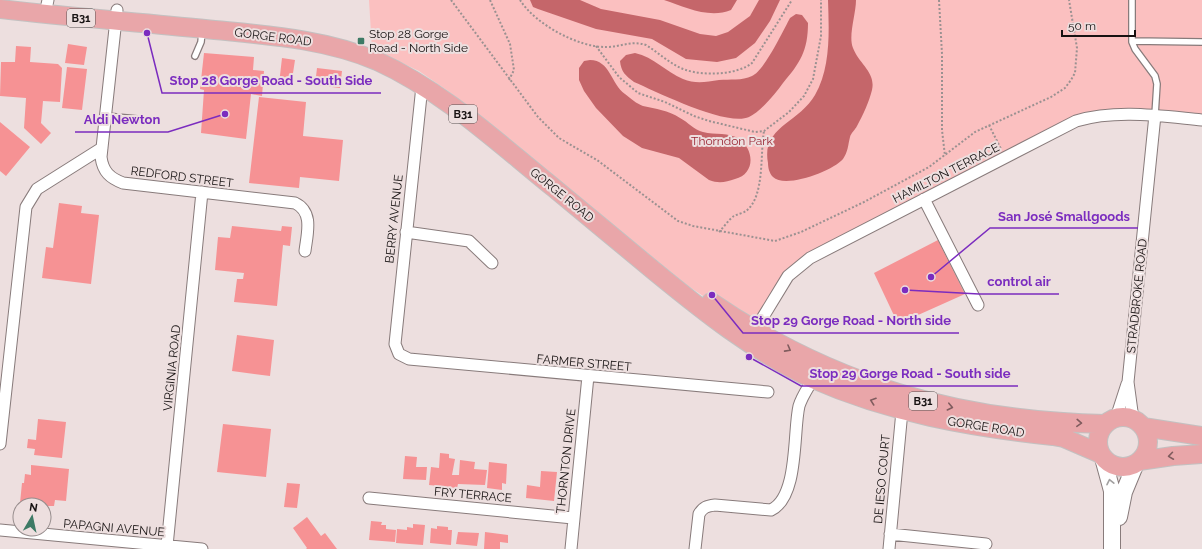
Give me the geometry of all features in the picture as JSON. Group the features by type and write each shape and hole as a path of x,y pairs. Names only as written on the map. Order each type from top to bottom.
{"main road":[{"name":"GORGE ROAD","path":"3,0 202,29 269,35 314,42 376,61 405,75 483,130 675,288 751,336 813,379 902,411 958,424 1064,438 1102,456"},
{"name":"GORGE ROAD","path":"0,9 47,6"},
{"name":"GORGE ROAD","path":"117,16 310,32 372,49 419,71 474,111 751,336 790,350 829,369 906,397 965,410 1077,424 1124,422 1202,436"},
{"path":"1124,422 1147,433 1148,446 1138,462 1124,492 1113,549 1112,491 1098,438 1124,422"},
{"name":"B31","path":"1102,456 1108,462 1119,467 1130,466 1138,462 1173,456 1202,454"}],"street":[{"name":"REDFORD STREET","path":"117,16 102,148 103,167 113,180 123,183 295,203 303,207 307,213 305,251"},
{"name":"BERRY AVENUE","path":"399,354 395,344 422,86"},
{"name":"HAMILTON TERRACE","path":"751,336 788,276 826,248 1076,121 1089,117 1121,113 1202,120"},
{"name":"STRADBROKE ROAD","path":"1124,422 1154,115"},
{"path":"0,444 3,387 24,218 29,199 37,189 102,148"},
{"name":"VIRGINIA ROAD","path":"167,546 202,192"},
{"path":"924,199 978,304"},
{"path":"406,232 469,241 492,263"},
{"name":"FARMER STREET","path":"399,354 409,359 768,392"},
{"name":"THORNTON DRIVE","path":"571,549 588,376"},
{"path":"695,549 699,514 702,509 707,506 714,505 771,510 780,503 794,460 799,407 803,395 813,379"},
{"name":"STRADBROKE ROAD","path":"1124,422 1128,382"},
{"name":"DE IESO COURT","path":"889,549 902,411"},
{"name":"FRY TERRACE","path":"370,498 574,518"},
{"name":"PAPAGNI AVENUE","path":"0,530 197,549"},
{"path":"890,534 986,544"}],"lane":[{"path":"1132,0 1132,41 1135,49 1151,69 1158,84 1154,115"},
{"path":"195,56 201,42 202,29"},
{"path":"1132,41 1202,42"},
{"path":"106,116 137,119"}],"path":[{"path":"451,0 509,80 538,117 559,138 597,160 678,221 720,232 775,241 801,232 864,202 946,156 964,141 988,125 1065,88 1075,72 1076,48 1069,0"},
{"path":"490,0 501,22 512,52 514,70 509,80"},
{"path":"520,0 537,20 563,35 596,46 608,48 629,43 639,43 654,50 681,67 700,72 746,68 760,53 792,0"},
{"path":"596,46 619,77 638,93 665,102 694,116 709,121 755,132 764,131 789,112 804,96 813,80 821,36 821,0"},
{"path":"939,0 942,54 942,130 946,156"},
{"path":"988,125 1006,157"},
{"path":"720,232 733,216 746,211 756,198 760,185 760,155 764,131"}],"green space":[{"name":"Thorndon Park","path":"369,0 1202,0 1202,120 1089,117 800,266 755,330 688,286 448,91 419,71 372,49"}],"shaded area":[{"path":"530,0 580,0 601,9 660,20 700,34 716,36 728,32 750,16 759,0 780,0 770,21 755,43 736,58 717,62 686,59 652,39 596,29 533,7"},
{"path":"664,0 737,0 731,10 706,13 689,9"},
{"path":"828,0 856,0 851,37 852,43 856,54 872,78 872,90 864,113 851,136 845,156 838,164 820,173 798,180 779,180 773,177 770,172 767,151 770,141 776,133 808,104 815,95 820,84 824,73 828,49"},
{"path":"796,14 802,15 808,23 808,33 802,56 794,69 772,97 763,107 749,117 739,119 725,117 692,107 634,82 626,76 621,68 620,61 626,55 635,53 654,61 677,76 692,82 748,78 757,73 762,67 790,18"},
{"path":"584,61 597,61 602,64 610,73 620,90 638,104 671,113 700,131 731,135 739,139 748,149 750,155 749,167 746,172 742,176 729,181 719,182 709,180 679,158 642,148 623,136 596,108 584,91 579,80 579,68"}],"building":[{"path":"68,44 87,47 84,65 65,63"},
{"path":"16,46 31,47 30,62 58,64 62,68 60,102 43,101 41,123 51,133 41,144 24,128 26,98 0,96 1,62 15,62"},
{"path":"204,53 254,57 253,70 264,71 262,96 251,94 246,139 201,133 204,90 200,89"},
{"path":"282,58 295,60 291,86 279,84"},
{"path":"67,67 87,69 82,110 62,108"},
{"path":"317,68 342,71 340,88 315,85"},
{"path":"259,97 306,102 303,136 343,140 339,181 300,177 299,188 249,183"},
{"path":"0,122 30,147 6,176 0,171"},
{"path":"59,203 82,206 81,213 99,215 91,284 42,278 46,247 53,248"},
{"path":"232,226 281,231 282,226 292,227 290,246 283,245 277,306 234,302 237,279 243,279 244,273 215,270 218,237 230,238"},
{"path":"938,240 965,294 898,324 874,273"},
{"path":"237,335 274,340 270,376 232,371"},
{"path":"38,419 66,422 62,458 34,455 35,449 27,448 28,439 36,440"},
{"path":"223,424 271,429 266,477 217,472"},
{"path":"440,453 449,454 449,458 455,459 452,475 459,475 460,460 475,462 474,469 487,470 485,485 458,484 457,488 429,485 431,467 439,468"},
{"path":"405,456 417,457 416,467 427,467 426,480 403,479"},
{"path":"489,462 507,464 506,484 502,483 502,490 487,488"},
{"path":"31,465 69,469 66,501 55,500 54,506 52,506 52,497 21,497 22,483 24,483 25,474 31,475"},
{"path":"541,471 557,472 554,501 526,498 527,485 540,487"},
{"path":"287,483 300,484 297,508 284,507"},
{"path":"307,517 321,536 325,533 337,549 306,549 307,548 293,528"},
{"path":"371,521 382,522 381,525 386,525 386,529 396,530 395,542 369,540"},
{"path":"413,524 425,525 423,545 396,543 397,529 407,530 407,527 413,528"},
{"path":"437,526 448,527 448,530 452,530 451,545 430,543 431,528 437,529"},
{"path":"458,532 479,533 477,546 456,544"},
{"path":"485,532 508,535 508,543 500,542 500,549 484,549"}],"place":[{"name":"Stop 28 Gorge Road - South Side","path":"147,33"},
{"name":"Stop 28 Gorge Road - North Side","path":"361,41"},
{"name":"Aldi Newton","path":"225,114"},
{"name":"San José Smallgoods","path":"931,277"},
{"name":"control air","path":"905,290"},
{"name":"Stop 29 Gorge Road - North side","path":"712,295"},
{"name":"Stop 29 Gorge Road - South side","path":"749,357"}]}
